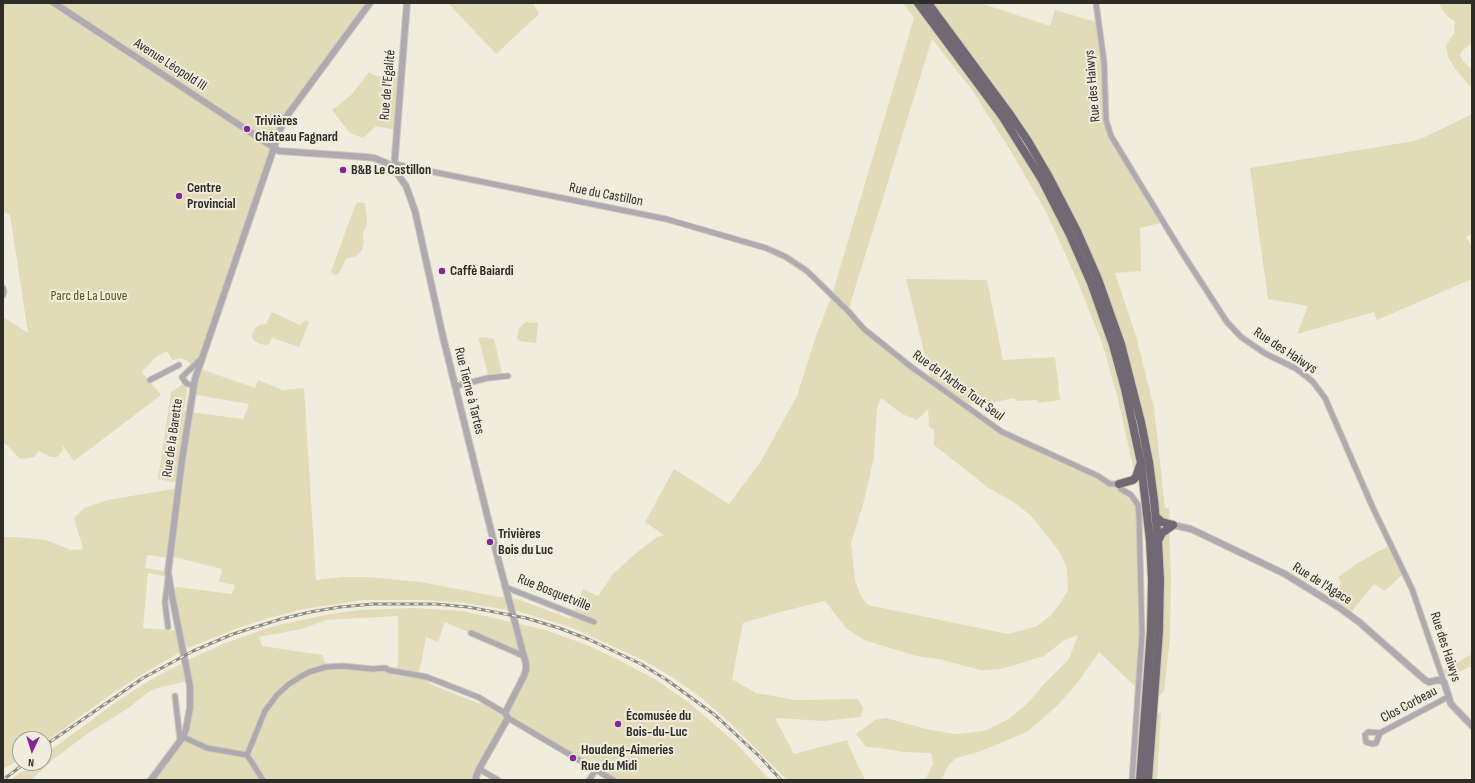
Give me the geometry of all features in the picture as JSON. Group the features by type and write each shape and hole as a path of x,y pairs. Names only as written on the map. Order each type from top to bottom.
{"highway":[{"path":"918,3 984,92 1021,145 1042,180 1070,235 1091,284 1113,345 1126,389 1141,463 1150,541 1152,612 1150,657 1140,780"},
{"path":"928,3 990,86 1028,141 1049,177 1077,231 1109,309 1131,380 1148,456 1156,517 1160,580 1160,631 1148,780"},
{"path":"1119,484 1133,480 1136,477 1141,463"},
{"path":"1119,484 1133,484 1145,491"},
{"path":"1156,517 1162,522 1173,525"},
{"path":"1158,541 1162,533 1173,525"}],"street":[{"name":"Avenue Léopold III","path":"54,3 273,147"},
{"name":"Rue de la Barette","path":"151,780 182,738 186,729 190,708 190,686 168,577 170,549 193,386 273,147 286,117 370,3"},
{"name":"Rue de l'Egalité","path":"394,167 407,3"},
{"name":"Rue des Haiwys","path":"1096,3 1104,62 1106,120 1111,136 1218,309 1230,325 1241,337 1266,354 1295,368 1307,377 1325,398 1373,508 1412,589 1451,704 1472,726"},
{"name":"Rue du Castillon","path":"273,147 284,152 366,157 394,167 666,219 766,248 786,257 807,271"},
{"name":"Rue Tierne à Tartes","path":"394,167 406,186 412,200 456,386 514,622 524,656 526,670 507,715 476,777 476,780"},
{"name":"Rue de l'Arbre Tout Seul","path":"807,271 868,333 910,366 1002,432 1098,476 1110,484 1119,484"},
{"path":"3,288 3,295"},
{"path":"193,386 186,383 182,377 202,358"},
{"path":"150,380 179,365"},
{"path":"456,386 488,378 508,376"},
{"path":"1119,484 1121,489 1131,495 1138,505 1139,517 1142,634 1132,780"},
{"name":"Rue de l'Agace","path":"1173,525 1191,529 1285,574 1340,608 1359,622 1425,680 1429,682 1438,680 1444,682"},
{"path":"168,577 165,602 168,627"},
{"name":"Rue Bosquetville","path":"506,587 594,622"},
{"path":"471,633 524,656"},
{"path":"247,755 265,711 277,695 289,684 309,672 326,667 342,666 373,669 377,671 388,670 410,673 445,683 478,697 613,780"},
{"path":"175,696 182,738 207,748 247,755 263,780"},
{"name":"Clos Corbeau","path":"1380,733 1448,697"},
{"path":"480,769 498,780"},
{"path":"589,780 596,770"}],"green space":[{"name":"Parc de La Louve","path":"3,3 370,3 286,117 202,358 193,366 186,360 180,358 172,360 167,351 156,357 142,372 161,395 74,461 63,446 62,451 57,457 51,457 39,451 34,457 24,459 19,458 7,445 3,443 3,317 28,333 10,215 3,212"},
{"path":"448,3 533,3 539,14 496,54"},
{"path":"903,3 915,3 982,93 1017,145 1067,234 1088,284 1109,342 1131,423 1130,432 1136,466 1135,475 1117,395 1103,346 1078,282 1047,214 1012,153 972,90 932,39 848,311 873,337 931,380 906,279 987,280 1003,360 1055,357 1060,400 1038,403 1037,400 1018,401 1013,398 992,403 979,398 974,403 964,404 1002,432 1116,484 1138,505 1142,634 1139,690 1099,652 1078,682 1058,705 1027,732 981,751 956,758 948,766 941,780 925,780 933,763 931,753 903,752 866,747 856,734 875,720 886,718 930,730 956,734 984,731 1009,719 1029,702 1041,687 1069,659 1078,635 1063,641 1044,656 1001,669 981,670 938,659 916,656 864,640 847,629 825,601 784,611 743,623 732,679 756,693 796,700 858,699 863,708 861,717 824,721 775,718 794,754 847,740 865,780 787,780 728,721 699,696 672,677 643,660 570,627 511,609 508,600 508,610 466,603 423,600 364,600 304,609 269,618 241,627 188,648 179,633 179,653 113,693 52,737 52,731 12,731 12,764 3,769 3,537 46,540 71,550 83,549 74,518 84,508 108,500 178,488 179,483 158,479 171,392 182,385 186,386 187,391 184,410 189,412 243,419 249,404 191,394 198,368 255,388 258,380 283,390 304,388 316,580 343,577 368,577 421,582 517,599 571,619 583,589 598,596 613,574 657,537 664,535 645,522 674,469 729,504 761,461 797,396 816,336 832,295 914,18","holes":["881,398 902,414 917,420 928,409 929,427 934,430 934,445 990,489 1015,503 1031,516 1059,551 1067,569 1068,590 1050,616 1037,626 1008,634 868,605 862,598 855,580 851,543 864,501 874,457 877,408","147,555 169,558 170,556 222,569 219,582 235,585 232,594 177,587 171,591 179,631 143,628 148,573 168,577 168,572 145,568"]},
{"path":"931,3 980,3 1050,26 1055,10 1099,23 1108,128 1164,222 1140,228 1141,271 1115,273 1136,336 1154,408 1165,508 1169,508 1170,520 1164,519 1159,514 1123,342 1053,178"},
{"path":"1439,3 1472,3 1472,43 1463,50 1460,55 1463,61 1472,70 1472,89 1456,70 1448,57 1446,45 1454,34 1455,22 1445,14"},
{"path":"369,72 376,76 401,78 396,130 376,126 363,138 350,133 332,110 351,95"},
{"path":"1472,114 1472,233 1466,237 1472,247 1472,279 1377,320 1374,312 1297,334 1308,306 1268,299 1250,168 1414,141"},
{"path":"357,202 365,203 367,219 367,224 363,233 364,242 362,250 356,256 346,259 339,273 335,275 331,272"},
{"path":"272,312 300,325 306,320 309,322 299,347 272,338 270,343 266,345 260,344 253,340 252,334 255,328 259,325 266,324"},
{"path":"525,322 538,323 536,343 519,341 517,338 518,330"},
{"path":"479,338 494,339 502,373 501,375 488,375 479,340"},
{"path":"1169,530 1171,575 1170,638 1164,691 1158,698 1164,572 1163,538"},
{"path":"1392,544 1405,572 1385,591 1374,584 1352,611 1332,597 1341,583 1338,577 1358,563"},
{"path":"414,608 463,611 546,630 587,645 658,681 688,702 735,742 770,780 613,780 509,718 476,780 151,780 186,729 189,681 150,691 127,709 90,732 52,761 52,749 119,700 152,679 181,664 189,680 188,660 225,643 274,626 325,615 359,610","holes":["398,616 398,661 396,671 335,666 327,667 322,655 262,646 259,637 302,629 326,620","445,622 524,656 524,676 505,713 491,705 478,703 430,684 427,677 418,675 426,637 438,642"]},
{"path":"1472,654 1472,666 1443,679 1440,672"},
{"path":"1156,713 1161,713 1157,780 1151,780"},
{"path":"23,771 41,771 31,780 11,780"}],"railway":[{"path":"52,741 143,678 193,651 233,634 281,619 340,607 373,604 436,604 468,607 526,618 588,639 641,664 667,680 715,715 759,756 781,780"},
{"path":"3,780 15,771"}],"place":[{"name":"Trivières Château Fagnard","path":"247,129"},
{"name":"B&B Le Castillon","path":"343,170"},
{"name":"Centre Provincial","path":"179,196"},
{"name":"Caffè Baiardi","path":"442,271"},
{"name":"Trivières Bois du Luc","path":"490,542"},
{"name":"Écomusée du Bois-du-Luc","path":"618,724"},
{"name":"Houdeng-Aimeries Rue du Midi","path":"573,758"}]}
